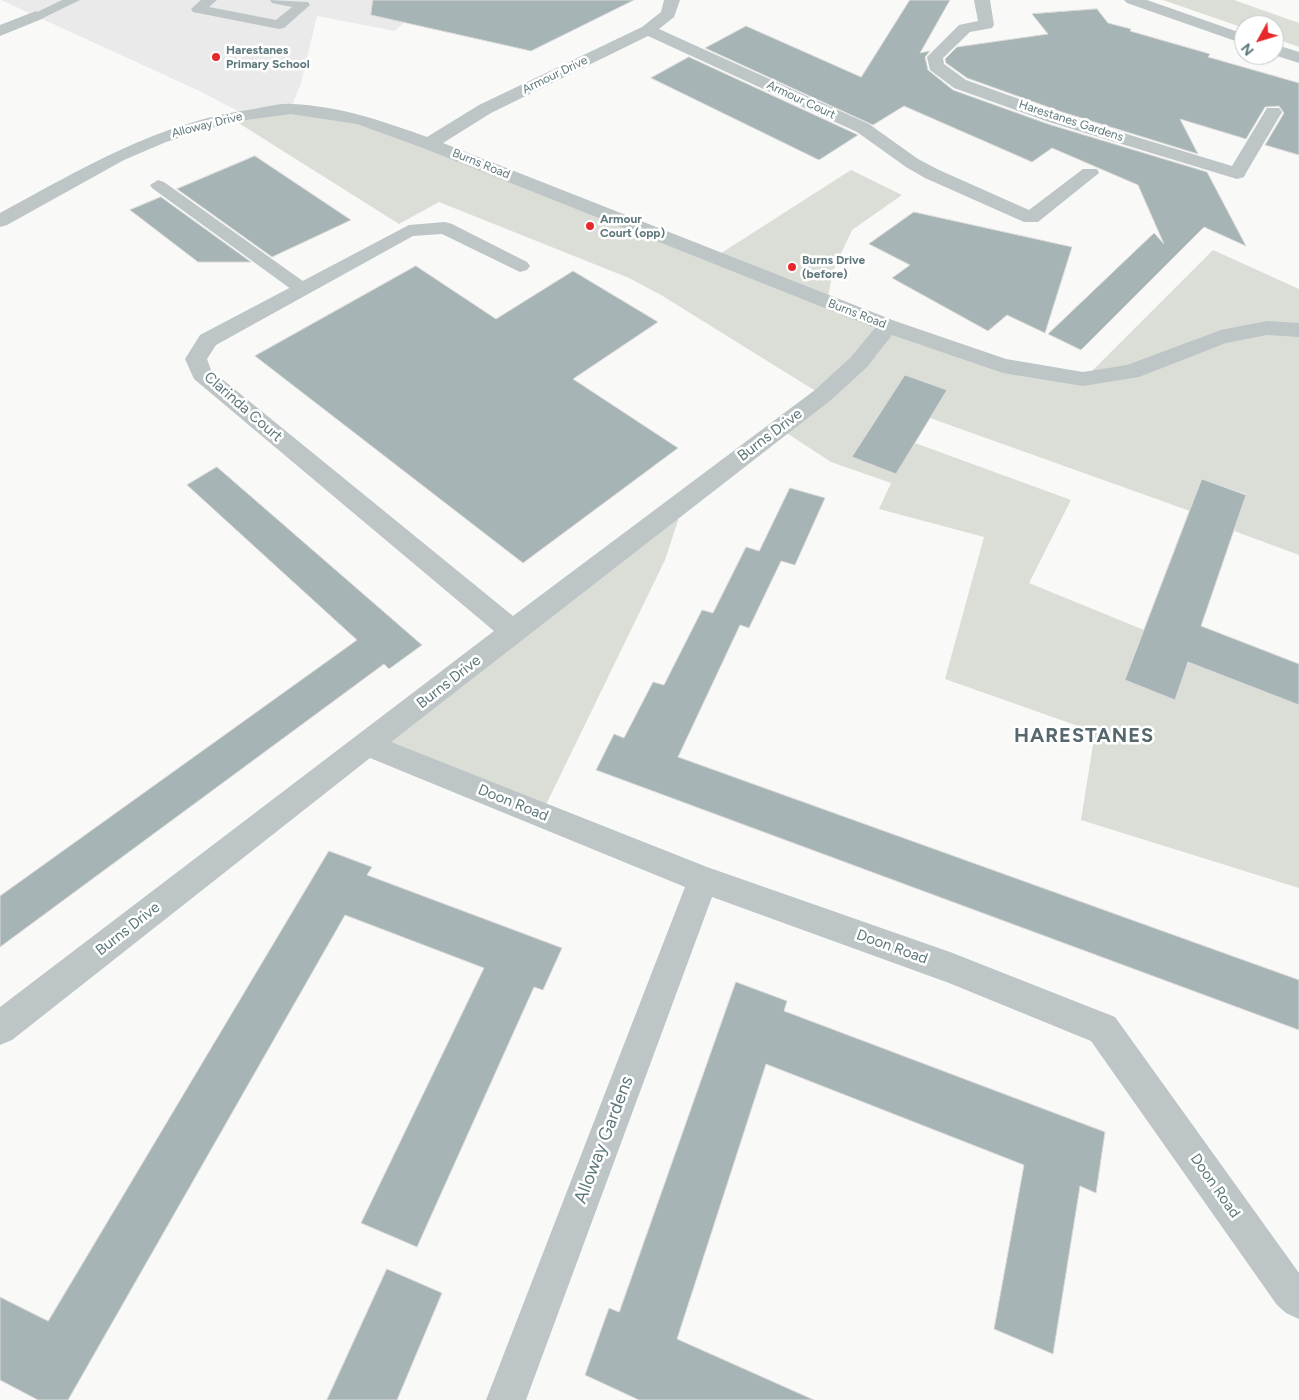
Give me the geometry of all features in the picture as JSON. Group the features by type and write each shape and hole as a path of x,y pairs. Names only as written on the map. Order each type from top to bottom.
{"street":[{"name":"Armour Drive","path":"429,144 485,109 648,30 668,14 672,0"},
{"name":"Harestanes Gardens","path":"982,0 986,25 965,28 935,58 936,66 960,84 1055,118 1237,173 1273,112"},
{"path":"1132,0 1234,36"},
{"path":"0,31 36,16"},
{"name":"Armour Court","path":"648,30 863,128 912,164 1031,218 1090,173"},
{"path":"1284,53 1299,58"},
{"name":"Alloway Drive","path":"0,221 127,153 160,138 229,117 291,109 360,119 429,144"},
{"name":"Burns Road","path":"429,144 888,326 1002,366 1084,379 1132,372 1221,337 1267,328 1299,330"},
{"name":"Clarinda Court","path":"513,631 202,374 196,359 208,340 409,231 445,228 520,266"},
{"name":"Burns Drive","path":"0,1028 513,631 823,396 859,362 888,326"},
{"name":"Doon Road","path":"368,745 702,880 950,968 1103,1029 1290,1292 1299,1300"},
{"name":"Alloway Gardens","path":"506,1400 702,880"}],"lane":[{"path":"36,16 73,0"},
{"path":"210,0 198,9 279,26 303,5 277,0"},
{"path":"158,185 301,288"}],"shaded area":[{"name":"Harestanes Primary School","path":"1,0 428,0 395,31 317,16 301,83 291,109 246,115 197,90"},
{"path":"1163,0 1234,0 1276,15 1234,15 1234,25"},
{"path":"1284,18 1299,23 1299,47 1284,42"},
{"path":"291,109 360,119 715,257 851,170 902,195 852,230 833,271 827,302 1003,366 1084,379 1213,250 1299,289 1299,555 1234,531 1246,494 1202,479 1190,511 930,418 947,390 905,375 852,457 896,473 915,443 1071,500 1029,583 1144,630 1125,680 1175,700 1188,662 1299,705 1299,888 1081,820 1095,732 945,679 984,537 879,509 891,483 831,462 779,428 822,395 661,295 629,278 439,202 399,224 229,117"},
{"path":"685,499 665,560 541,815 368,745"}],"building":[{"path":"373,0 634,0 531,51 371,15"},
{"path":"910,0 950,0 920,53 930,51 925,57 928,70 953,90 1048,124 1207,172 1246,246 1204,227 1081,350 1048,334 1154,233 1164,244 1138,185 1052,148 1032,162 904,106 873,125 705,48 746,26 861,77"},
{"path":"1097,9 1108,23 1210,54 1208,57 1299,83 1299,155 1265,145 1284,113 1279,106 1265,107 1246,139 1180,119 1198,154 1062,112 967,78 946,63 945,59 957,47 1048,34 1032,14"},
{"path":"689,57 858,135 819,160 651,78"},
{"path":"255,156 351,220 272,257 177,189"},
{"path":"161,197 251,262 198,262 130,210"},
{"path":"914,212 1072,247 1045,333 1007,315 988,331 892,278 910,265 869,244"},
{"path":"416,266 496,319 573,271 658,322 573,379 678,448 523,563 255,356"},
{"path":"905,375 947,390 896,474 852,457"},
{"path":"217,467 422,645 389,669 384,664 0,947 0,896 357,640 187,485"},
{"path":"1202,479 1246,495 1201,626 1299,664 1299,705 1188,662 1175,700 1125,680"},
{"path":"790,488 825,498 795,565 781,561 749,628 740,625 678,757 1299,980 1299,1030 596,770 614,734 624,738 653,682 664,685 702,610 713,613 746,547 759,551"},
{"path":"329,851 372,867 367,875 562,948 543,990 534,987 417,1247 361,1223 484,968 345,915 68,1400 38,1400 0,1380 0,1297 48,1321"},
{"path":"736,982 787,1001 784,1011 1105,1132 1096,1193 1080,1186 1053,1354 994,1329 1024,1165 766,1064 677,1339 814,1400 639,1400 585,1375 609,1308 619,1312"},
{"path":"387,1269 442,1293 397,1400 327,1400"}],"place":[{"name":"Harestanes Primary School","path":"216,57"},
{"name":"Armour Court (opp)","path":"590,226"},
{"name":"Burns Drive (before)","path":"792,267"}],"district":[{"name":"HARESTANES","path":"1084,736"}]}
